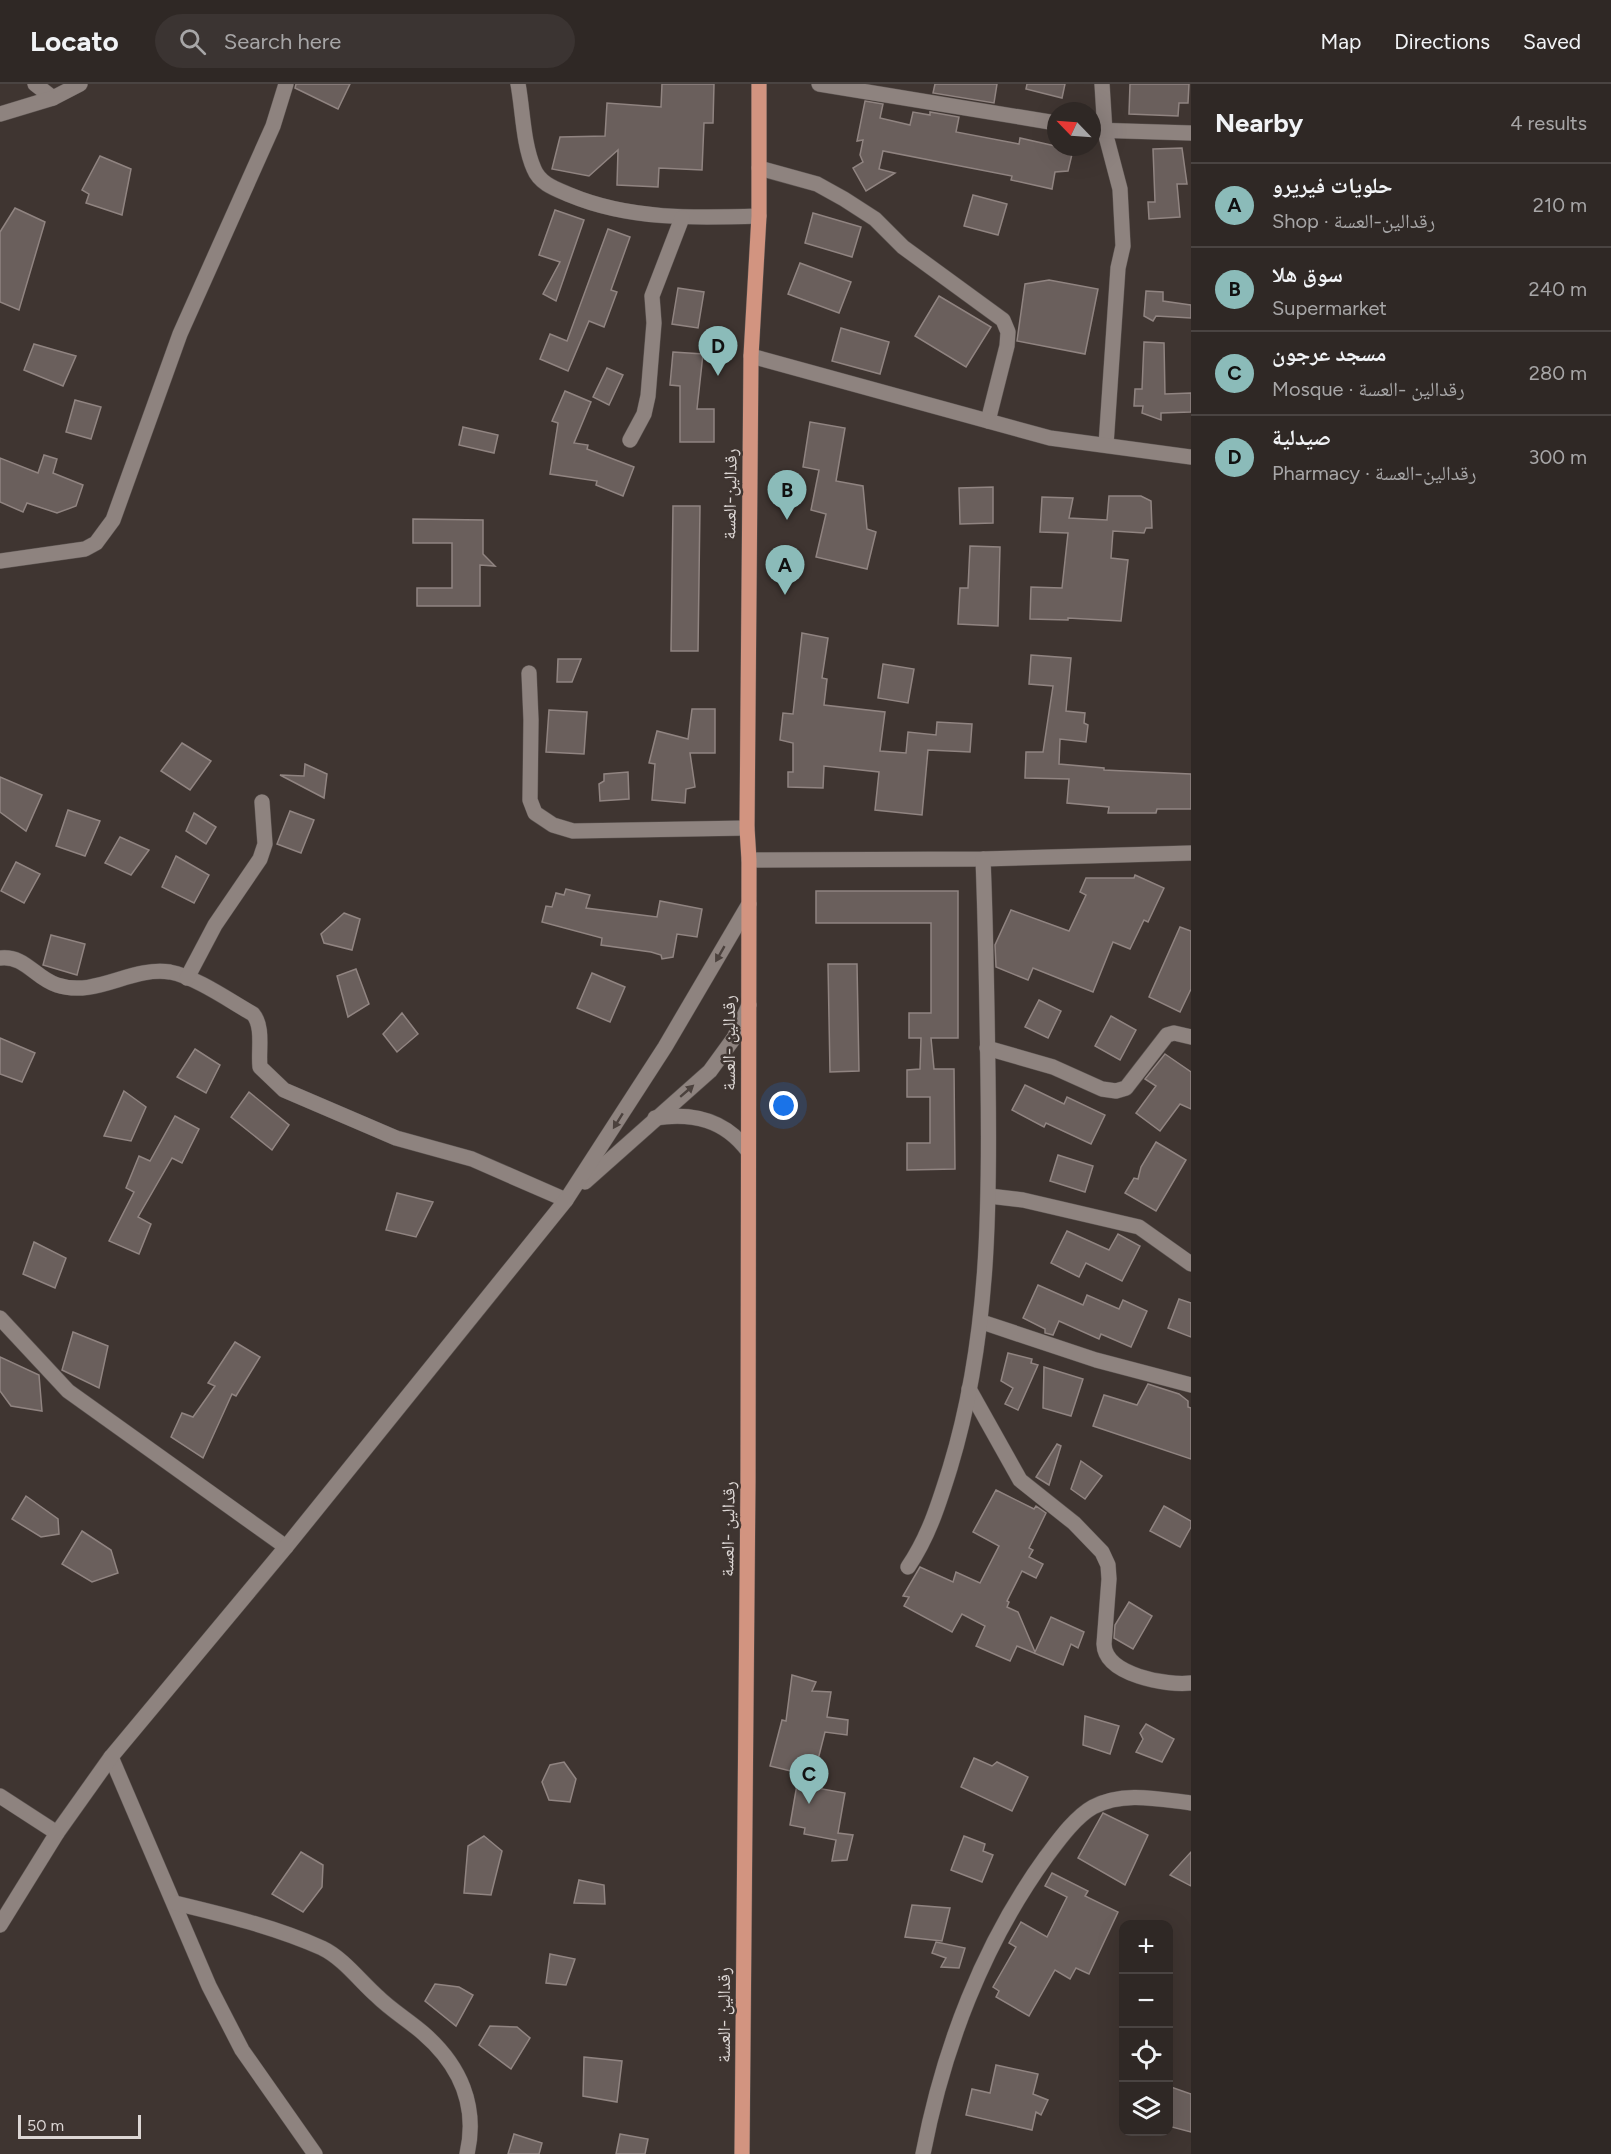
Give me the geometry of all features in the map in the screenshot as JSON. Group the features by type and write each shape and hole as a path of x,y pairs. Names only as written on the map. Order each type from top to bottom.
{"main road":[{"name":"رقدالين-العسة","path":"749,904 747,828 751,356 759,216 759,84"},
{"name":"رقدالين -العسة","path":"742,2154 749,904"}],"street":[{"path":"35,84 53,98"},
{"path":"0,114 53,98 80,84"},
{"path":"0,561 85,549 96,543 113,520 180,334 273,126 286,84"},
{"path":"518,84 534,170 542,182 588,204 619,211 682,218 759,216"},
{"path":"819,84 1047,122"},
{"path":"1100,102 1102,84"},
{"path":"1101,131 1191,133"},
{"path":"1101,139 1120,189 1124,246 1118,268 1106,445"},
{"path":"759,168 817,184 844,199 875,219 903,247 1003,320 1008,332 1006,346 988,421"},
{"path":"630,440 644,414 648,396 654,323 652,296 682,218"},
{"path":"751,356 1050,438 1191,457"},
{"path":"529,673 530,800 536,813 553,825 573,831 747,828"},
{"path":"187,978 215,925 260,859 265,844 262,802"},
{"path":"749,860 983,859 1191,854"},
{"path":"908,1568 933,1524 957,1445 982,1322 989,1196 988,963 983,859"},
{"path":"0,1925 57,1833 111,1757 286,1547 566,1200 665,1047 749,904"},
{"path":"0,958 18,959 56,985 82,989 148,972 171,972 187,978 253,1014 258,1020 260,1029 260,1067 284,1090 396,1138 472,1159 566,1200"},
{"path":"566,1200 716,1064 734,1038 749,1005"},
{"path":"987,1048 1053,1067 1102,1089 1116,1091 1126,1088 1167,1035 1174,1033 1191,1037"},
{"path":"655,1118 678,1114 717,1123 738,1137 748,1151"},
{"path":"989,1196 1023,1200 1139,1227 1191,1264"},
{"path":"0,1318 68,1390 286,1547"},
{"path":"982,1322 1096,1360 1191,1385"},
{"path":"969,1389 1020,1480 1074,1524 1102,1552 1108,1565 1109,1579 1104,1644 1104,1653 1109,1660 1148,1679 1167,1684 1191,1683"},
{"path":"111,1757 209,1986 242,2050 315,2154"},
{"path":"0,1796 57,1833"},
{"path":"923,2154 933,2104 975,1981 999,1930 1059,1840 1091,1808 1117,1797 1148,1797 1191,1803"},
{"path":"175,1903 239,1918 280,1931 325,1949 353,1972 378,1998 425,2035 458,2072 470,2106 467,2154"}],"building":[{"path":"296,84 350,84 338,109 295,88"},
{"path":"662,84 714,84 713,123 704,123 702,170 659,168 658,187 617,185 618,150 589,176 552,169 560,137 605,136 607,103 661,107"},
{"path":"935,84 997,84 994,103 933,93"},
{"path":"1027,84 1065,84 1062,98 1026,89"},
{"path":"1130,84 1189,84 1188,103 1179,103 1178,116 1129,114"},
{"path":"865,101 883,104 880,118 910,125 913,112 930,115 930,112 959,117 956,132 1019,144 1020,138 1047,144 1047,156 1072,156 1068,171 1055,172 1052,189 1011,180 1012,176 883,151 879,169 895,173 866,191 853,168 863,162 860,155 863,140 857,141"},
{"path":"1182,148 1187,184 1177,184 1180,217 1149,219 1148,202 1155,202 1153,149"},
{"path":"100,156 131,169 122,215 86,203 89,194 82,190"},
{"path":"973,195 1007,204 998,235 964,226"},
{"path":"15,208 45,222 19,310 0,302 0,232"},
{"path":"555,210 584,220 556,301 543,294 560,262 539,255"},
{"path":"813,213 861,227 852,257 805,243"},
{"path":"608,229 630,237 611,290 617,292 604,327 589,321 568,371 540,359 550,334 567,341"},
{"path":"800,263 851,282 839,313 788,294"},
{"path":"1049,280 1098,289 1085,354 1017,341 1025,284"},
{"path":"678,288 704,292 698,328 672,324"},
{"path":"1146,291 1163,292 1163,301 1191,305 1191,318 1156,316 1153,321 1144,316"},
{"path":"939,296 991,327 966,367 915,336"},
{"path":"841,328 889,342 880,374 832,361"},
{"path":"1144,342 1164,343 1165,394 1191,393 1191,412 1161,413 1161,420 1142,413 1143,406 1134,406 1135,389 1142,389"},
{"path":"34,344 76,356 63,386 24,370"},
{"path":"673,352 703,354 697,409 714,409 714,442 680,442 680,386 670,385"},
{"path":"607,368 623,375 609,405 593,397"},
{"path":"565,391 591,402 574,443 588,445 587,449 634,467 623,496 596,485 597,481 550,474 558,423 552,421"},
{"path":"75,400 101,407 91,439 66,432"},
{"path":"810,422 845,428 836,481 863,486 867,529 876,532 867,569 816,557 826,514 811,510 819,470 803,467"},
{"path":"463,427 498,435 494,453 459,445"},
{"path":"44,455 57,459 53,473 83,485 76,506 57,513 27,503 23,512 0,502 0,458 38,473"},
{"path":"993,487 993,523 960,524 959,488"},
{"path":"1109,496 1141,496 1151,501 1152,528 1146,528 1144,533 1113,531 1111,558 1128,560 1121,621 1068,618 1068,620 1030,619 1031,587 1062,588 1068,533 1040,532 1042,497 1073,498 1069,518 1107,520"},
{"path":"673,506 700,506 698,651 671,651"},
{"path":"413,519 483,520 483,554 495,566 480,565 480,606 417,606 417,588 452,588 452,543 413,543"},
{"path":"970,546 1000,547 998,626 958,624 960,588 968,588"},
{"path":"802,633 828,638 822,678 827,679 824,705 885,712 880,751 906,753 908,732 936,735 937,722 972,724 970,752 928,750 922,815 875,810 879,772 824,766 823,788 788,787 788,772 793,772 793,743 780,740 783,713 793,714"},
{"path":"1031,655 1071,658 1066,711 1085,713 1084,723 1088,725 1086,742 1060,739 1059,764 1104,768 1104,770 1191,774 1191,809 1157,809 1156,813 1108,813 1109,807 1067,803 1069,779 1025,778 1026,752 1043,752 1053,686 1029,684"},
{"path":"558,659 581,659 572,682 557,682"},
{"path":"883,664 914,669 908,703 878,698"},
{"path":"692,709 715,709 715,753 690,753 695,787 686,789 685,803 652,800 655,764 649,763 657,731 688,739"},
{"path":"549,710 587,712 584,754 546,752"},
{"path":"182,743 211,761 190,790 161,771"},
{"path":"305,764 327,774 324,798 280,775 304,776"},
{"path":"628,772 629,799 600,801 599,784 604,781 604,774"},
{"path":"0,777 42,795 26,831 0,812"},
{"path":"68,810 100,821 85,856 56,846"},
{"path":"290,811 314,820 301,853 277,844"},
{"path":"194,813 216,827 206,844 186,831"},
{"path":"120,837 149,850 131,875 105,863"},
{"path":"176,856 209,875 194,903 162,887"},
{"path":"16,862 40,874 24,903 1,891"},
{"path":"1135,875 1164,888 1148,922 1144,920 1130,949 1113,942 1093,992 1033,968 1028,980 996,967 995,945 1011,910 1069,931 1086,895 1080,892 1086,878 1134,878"},
{"path":"566,889 590,895 586,908 657,917 660,901 702,909 697,937 677,934 673,957 662,959 661,955 651,952 601,945 602,938 542,922 546,906 552,907 556,893 564,895"},
{"path":"816,891 958,891 958,1038 931,1038 934,1069 954,1069 955,1169 907,1170 907,1143 930,1143 930,1097 907,1097 907,1070 920,1069 921,1038 909,1038 909,1013 931,1013 931,923 816,923"},
{"path":"344,913 360,919 352,950 324,943 321,934"},
{"path":"1180,927 1191,931 1191,989 1180,1012 1149,997"},
{"path":"51,935 85,944 77,975 43,965"},
{"path":"828,964 857,964 859,1071 830,1072"},
{"path":"356,969 369,1004 348,1017 337,976"},
{"path":"592,973 625,987 610,1022 577,1008"},
{"path":"1039,1000 1061,1011 1048,1038 1025,1027"},
{"path":"402,1013 418,1034 397,1052 383,1034"},
{"path":"1111,1016 1136,1030 1120,1060 1095,1046"},
{"path":"0,1038 35,1053 22,1082 0,1074"},
{"path":"195,1049 220,1065 206,1093 177,1077"},
{"path":"1165,1054 1191,1072 1191,1109 1180,1104 1160,1131 1136,1113 1156,1086 1145,1079"},
{"path":"1025,1085 1064,1104 1067,1097 1105,1115 1091,1144 1046,1123 1044,1127 1012,1110"},
{"path":"124,1091 146,1107 131,1141 104,1136"},
{"path":"249,1092 289,1125 272,1150 231,1117"},
{"path":"175,1116 199,1129 182,1163 172,1158 138,1217 151,1224 139,1254 109,1241 134,1192 126,1188 139,1156 150,1161"},
{"path":"1156,1142 1186,1160 1156,1211 1125,1193 1134,1178 1138,1179 1141,1167"},
{"path":"1058,1155 1093,1166 1085,1192 1050,1181"},
{"path":"397,1193 433,1202 416,1237 386,1230"},
{"path":"1067,1231 1109,1250 1118,1234 1140,1246 1122,1281 1086,1263 1079,1277 1051,1263"},
{"path":"34,1242 66,1258 55,1288 23,1274"},
{"path":"1038,1285 1083,1305 1087,1295 1119,1309 1123,1300 1147,1311 1131,1347 1101,1334 1099,1339 1059,1321 1053,1335 1045,1333 1045,1329 1023,1318"},
{"path":"1179,1299 1191,1303 1191,1337 1168,1328"},
{"path":"73,1332 108,1346 99,1388 62,1370"},
{"path":"235,1342 260,1357 236,1396 232,1394 203,1458 171,1437 182,1413 193,1417 215,1386 208,1383"},
{"path":"1008,1353 1032,1359 1031,1363 1038,1365 1018,1410 1005,1404 1013,1388 1001,1381"},
{"path":"0,1357 39,1375 42,1411 11,1406 0,1391"},
{"path":"1044,1367 1083,1379 1071,1416 1043,1408"},
{"path":"1148,1384 1179,1394 1188,1401 1188,1407 1191,1408 1191,1459 1093,1426 1104,1395 1137,1405"},
{"path":"1057,1444 1061,1446 1049,1485 1036,1477"},
{"path":"1081,1461 1102,1476 1085,1499 1071,1489"},
{"path":"996,1490 1034,1509 1036,1506 1046,1513 1029,1548 1033,1550 1029,1557 1043,1564 1036,1578 1022,1571 1007,1601 1009,1602 1007,1607 1018,1612 1035,1652 1051,1617 1084,1632 1078,1648 1071,1644 1063,1665 1017,1646 1010,1661 976,1646 985,1626 962,1614 952,1632 904,1606 909,1597 903,1596 920,1567 953,1582 956,1572 980,1583 999,1546 973,1532"},
{"path":"26,1496 58,1519 59,1534 41,1537 12,1519"},
{"path":"1164,1506 1191,1521 1191,1527 1180,1547 1150,1531"},
{"path":"82,1531 111,1550 118,1573 92,1582 62,1564"},
{"path":"1129,1602 1152,1616 1133,1649 1114,1638 1115,1625"},
{"path":"792,1675 816,1682 812,1691 831,1692 827,1717 848,1720 847,1735 825,1732 811,1787 845,1793 838,1833 853,1835 847,1860 832,1861 836,1840 804,1834 805,1828 790,1825 799,1773 770,1766 782,1720 786,1721"},
{"path":"1085,1716 1119,1726 1110,1754 1083,1745"},
{"path":"1146,1724 1174,1739 1162,1762 1136,1752 1143,1739 1140,1733"},
{"path":"974,1758 992,1766 997,1762 1028,1777 1012,1811 961,1787"},
{"path":"564,1762 576,1779 570,1802 549,1800 542,1782 550,1765"},
{"path":"1103,1813 1148,1835 1125,1885 1078,1858"},
{"path":"484,1836 502,1851 491,1895 464,1893 468,1846"},
{"path":"964,1836 985,1844 983,1851 993,1855 982,1882 951,1870"},
{"path":"301,1852 323,1865 322,1887 303,1912 272,1894"},
{"path":"1191,1852 1191,1886 1170,1875"},
{"path":"1052,1873 1088,1891 1085,1896 1118,1912 1089,1974 1076,1968 1070,1979 1055,1970 1029,2016 996,1997 999,1991 993,1987 1016,1947 1009,1943 1021,1922 1047,1937 1067,1897 1045,1886"},
{"path":"579,1880 604,1885 605,1904 574,1903"},
{"path":"912,1905 950,1908 942,1941 905,1937"},
{"path":"936,1942 965,1948 959,1968 941,1967 946,1958 932,1953"},
{"path":"550,1954 575,1959 566,1985 546,1983"},
{"path":"435,1984 459,1987 473,1995 456,2026 425,2001"},
{"path":"490,2026 517,2027 530,2038 511,2069 479,2045"},
{"path":"584,2057 622,2061 617,2102 583,2096"},
{"path":"996,2065 1038,2074 1033,2094 1048,2100 1041,2115 1036,2112 1032,2130 966,2115 972,2089 990,2093"},
{"path":"1173,2088 1191,2094 1191,2132 1173,2127"},
{"path":"514,2134 542,2143 539,2154 508,2154"},
{"path":"620,2134 648,2139 645,2154 616,2154"}],"place":[{"name":"صيدلية","path":"718,376"},
{"name":"سوق هلا","path":"787,520"},
{"name":"حلويات فيريرو","path":"785,595"},
{"name":"مسجد عرجون","path":"809,1804"}]}
